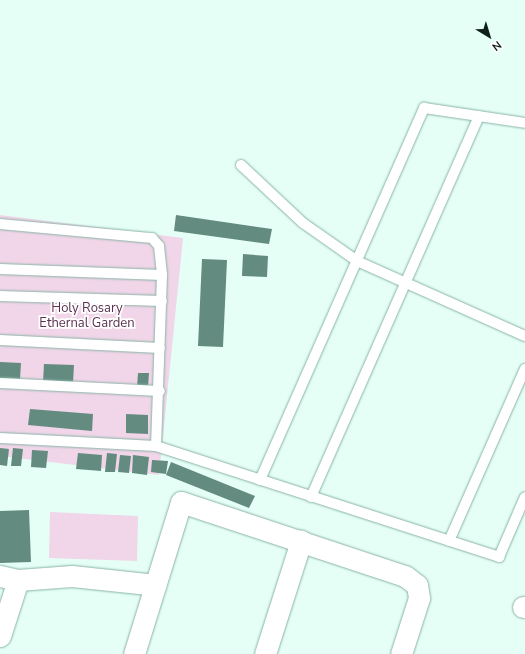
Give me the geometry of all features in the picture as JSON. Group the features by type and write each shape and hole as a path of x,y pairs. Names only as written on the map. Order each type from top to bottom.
{"street":[{"path":"134,654 181,502 405,576 417,585 419,598 401,654"},
{"path":"265,654 301,541"},
{"path":"0,636 9,578 72,576 156,585"}],"lane":[{"path":"260,480 424,108 525,122"},
{"path":"311,496 479,116"},
{"path":"241,165 303,223 357,261 525,336"},
{"path":"0,224 152,238 159,246 162,275 162,301 160,391 156,446"},
{"path":"0,269 162,275"},
{"path":"0,296 162,301"},
{"path":"0,340 160,348"},
{"path":"449,541 525,369"},
{"path":"0,383 160,391"},
{"path":"0,438 156,446 499,557 525,497"}],"green space":[{"name":"Holy Rosary Ethernal Garden","path":"0,215 183,238 159,475 0,456"},
{"path":"50,512 138,516 137,561 49,558"}],"building":[{"path":"176,215 272,229 269,244 174,231"},
{"path":"243,254 268,256 267,277 242,276"},
{"path":"202,259 227,260 223,347 198,346"},
{"path":"0,362 21,363 20,379 0,378"},
{"path":"44,364 74,365 73,383 43,382"},
{"path":"138,373 149,373 148,387 137,387"},
{"path":"30,409 93,414 92,431 28,425"},
{"path":"126,414 148,415 148,434 126,433"},
{"path":"0,448 9,449 7,466 0,465"},
{"path":"13,448 23,449 21,466 11,466"},
{"path":"32,450 48,451 46,468 31,467"},
{"path":"78,453 102,455 101,471 76,469"},
{"path":"107,453 117,454 115,472 105,472"},
{"path":"120,455 131,456 129,473 118,472"},
{"path":"133,455 149,457 147,475 132,473"},
{"path":"152,460 168,461 166,474 151,472"},
{"path":"171,462 255,496 249,508 166,475"},
{"path":"29,510 31,562 0,563 0,511"}]}
